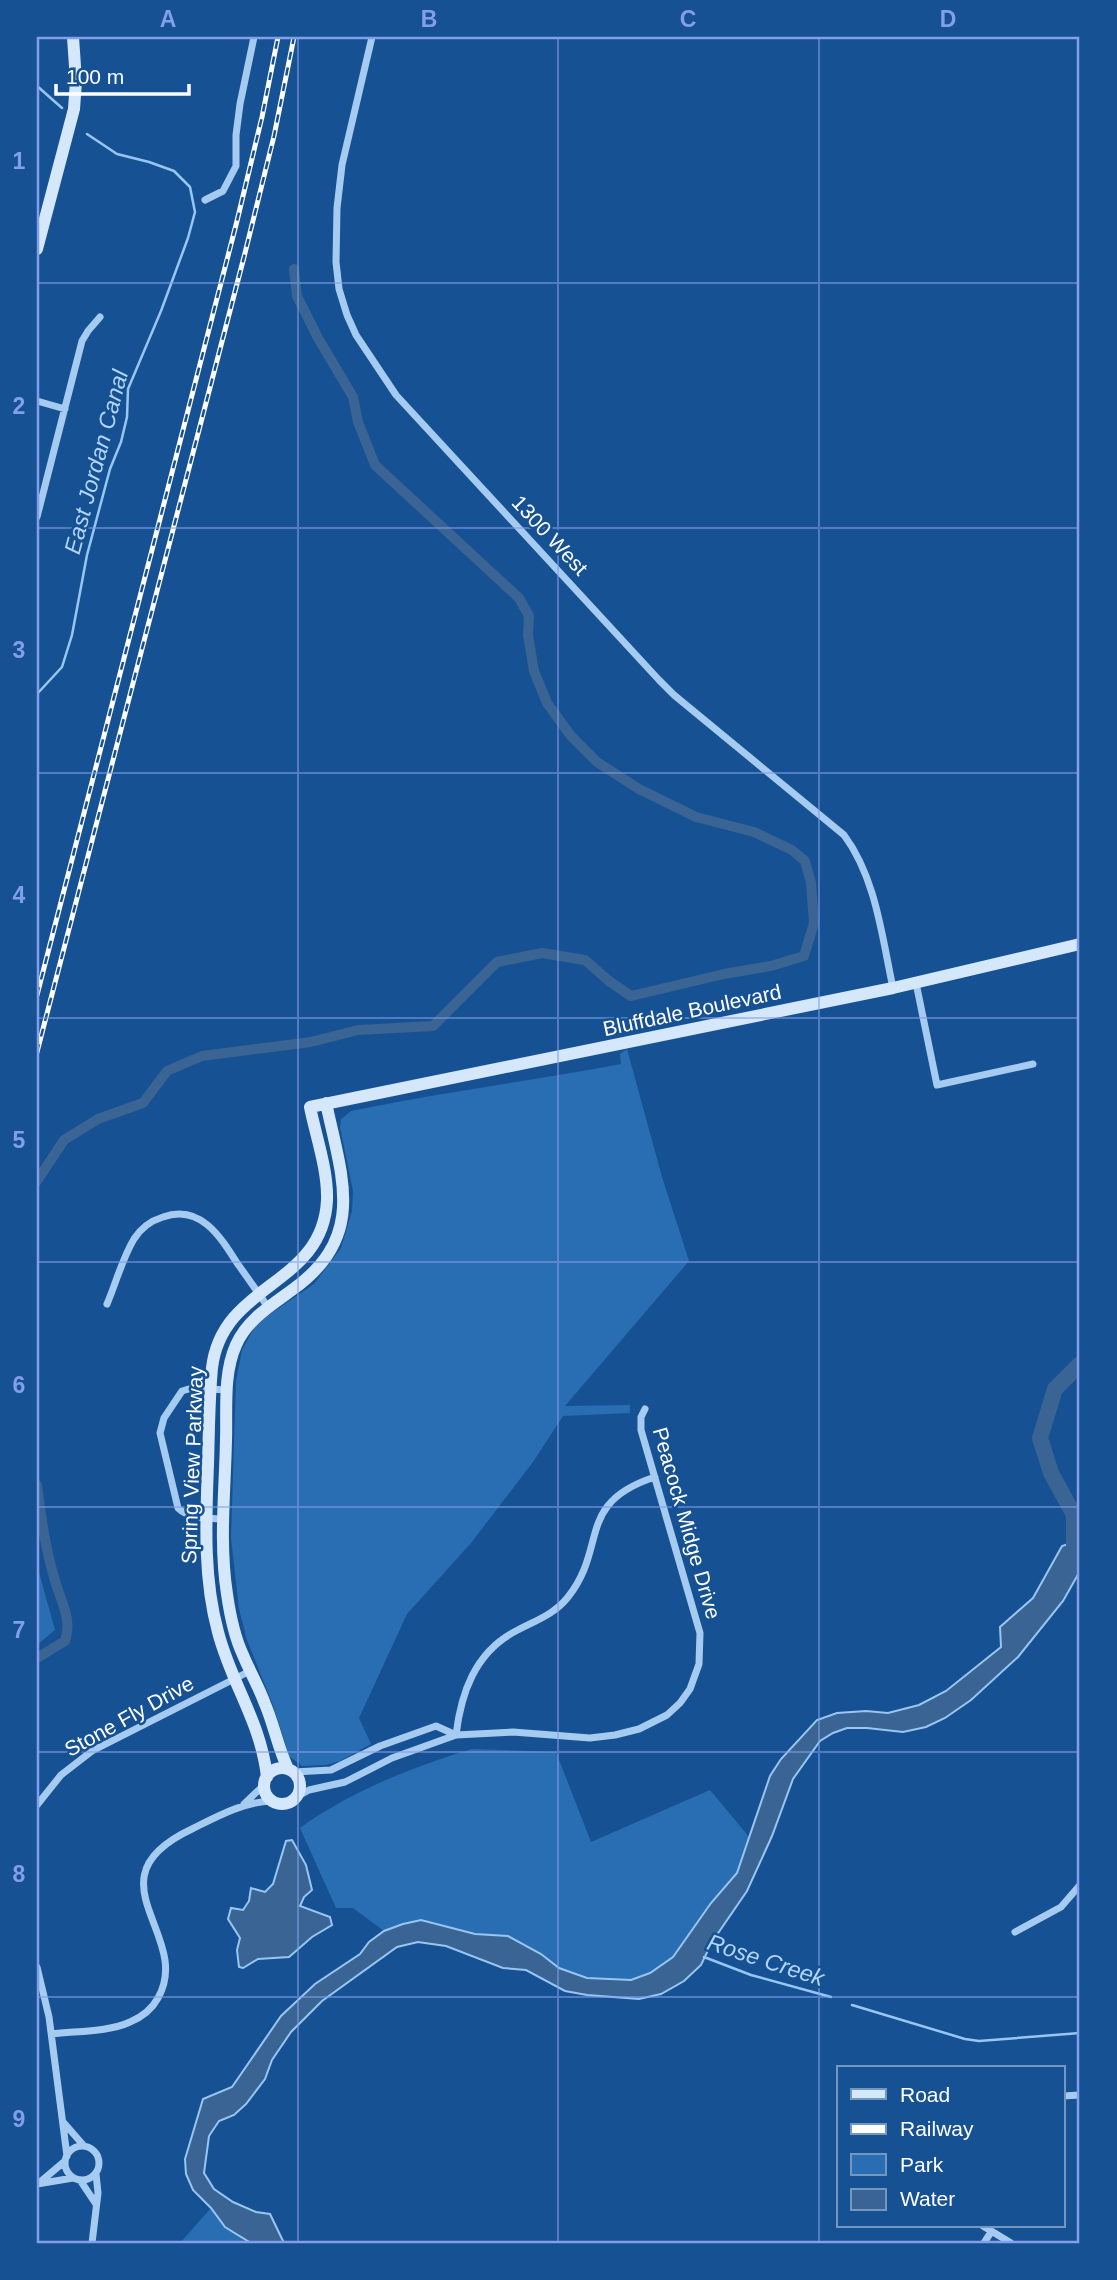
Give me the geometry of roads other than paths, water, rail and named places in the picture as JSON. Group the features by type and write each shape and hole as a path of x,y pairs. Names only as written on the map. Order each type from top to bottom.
{"street":[{"path":"37,249 43,203 74,109 76,81 73,37"},
{"path":"205,200 223,191 236,166 240,104 254,37"},
{"name":"1300 West","path":"372,37 342,165 335,234 339,289 356,335 396,394 659,680 844,835 862,866 869,885 893,988"},
{"path":"37,517 82,341 100,317"},
{"path":"37,401 65,408"},
{"name":"Bluffdale Boulevard","path":"310,1107 893,988 1080,944"},
{"path":"916,983 937,1085 1033,1065"},
{"name":"Spring View Parkway","path":"291,1770 237,1640 230,1612 224,1573 223,1519 227,1390 235,1347 251,1322 303,1282 322,1263 334,1244 344,1202 343,1180 326,1103"},
{"name":"Spring View Parkway","path":"266,1781 264,1755 222,1647 212,1605 207,1569 206,1518 211,1389 215,1355 224,1331 237,1312 305,1257 317,1239 324,1220 326,1183 310,1107"},
{"path":"107,1304 138,1233 159,1218 178,1214 198,1218 214,1230 268,1307"},
{"path":"223,1519 187,1515 176,1504 160,1433 164,1418 182,1391 192,1388 227,1390"},
{"name":"Peacock Midge Drive","path":"298,1796 309,1790 345,1782 392,1758 456,1735 513,1732 576,1738 615,1735 639,1730 674,1710 694,1681 699,1664 700,1633 641,1430 640,1423 645,1409"},
{"path":"456,1735 464,1691 484,1657 507,1637 545,1617 562,1604 583,1572 596,1527 605,1508 629,1487 655,1477"},
{"name":"Stone Fly Drive","path":"37,1805 51,1784 81,1758 250,1671"},
{"name":"Peacock Midge Drive","path":"291,1770 331,1770 387,1743 436,1726 456,1735"},
{"path":"52,2034 127,2024 142,2016 154,2004 164,1981 166,1964 145,1898 145,1876 151,1860 160,1848 171,1839 244,1804 272,1801 286,1804 298,1796 300,1781 291,1770 276,1769 244,1804"},
{"path":"266,1781 266,1794 272,1801"},
{"path":"1015,1932 1061,1907 1080,1885"},
{"path":"37,1967 52,2034 64,2123 65,2168 96,2204"},
{"path":"64,2123 84,2147"},
{"path":"38,2184 74,2148 93,2150 98,2159 98,2193 92,2243"},
{"path":"38,2184 89,2179 96,2174"},
{"path":"986,2228 1012,2243"},
{"path":"984,2243 991,2232"}],"water":[{"path":"1080,1540 1080,1571 1063,1601 1018,1657 971,1700 926,1727 903,1732 847,1728 820,1741 793,1779 772,1836 747,1891 712,1942 701,1965 684,1981 661,1994 639,1999 587,1995 565,1991 526,1970 503,1968 446,1946 418,1942 397,1947 322,2001 291,2032 272,2060 265,2079 246,2104 234,2115 219,2121 209,2136 204,2173 214,2189 233,2202 256,2212 270,2214 284,2243 251,2243 225,2227 193,2190 186,2174 185,2159 203,2099 232,2087 281,2016 315,1984 360,1954 369,1942 384,1931 421,1920 475,1934 508,1936 541,1954 559,1968 587,1978 631,1980 650,1973 673,1957 711,1903 737,1873 770,1776 781,1759 817,1720 837,1713 888,1713 919,1705 946,1691 1001,1647 1000,1627 1033,1598 1062,1546"},
{"path":"292,1840 306,1865 312,1890 304,1897 300,1906 330,1917 332,1925 312,1937 289,1957 258,1959 243,1968 239,1967 237,1950 240,1938 228,1919 231,1908 243,1910 249,1901 251,1888 265,1892 273,1884 286,1841"}],"waterway":[{"name":"East Jordan Canal","path":"37,86 62,108"},
{"name":"East Jordan Canal","path":"37,694 62,667 72,635 87,555 127,417 128,389 161,311 195,212 190,187 174,171 117,154 87,134"},
{"path":"37,1181 64,1140 98,1119 143,1103 167,1071 202,1056 311,1042 358,1030 433,1026 497,962 542,953 585,960 631,996 771,966 804,956 814,923 811,883 805,861 792,850 754,832 696,817 639,789 597,762 571,736 547,703 534,671 528,635 529,616 519,598 375,465 358,422 353,397 297,296 294,269"},
{"path":"1072,1561 1074,1515 1051,1473 1040,1438 1055,1389 1080,1364"},
{"path":"37,1485 48,1554 67,1624 65,1641 37,1658"},
{"name":"Rose Creek","path":"704,1957 751,1975 831,1997"},
{"name":"Rose Creek","path":"852,2005 979,2041 1080,2033"}],"railway":[{"path":"37,995 237,221 278,37"},
{"path":"37,1052 244,257 274,136 294,37"}]}
